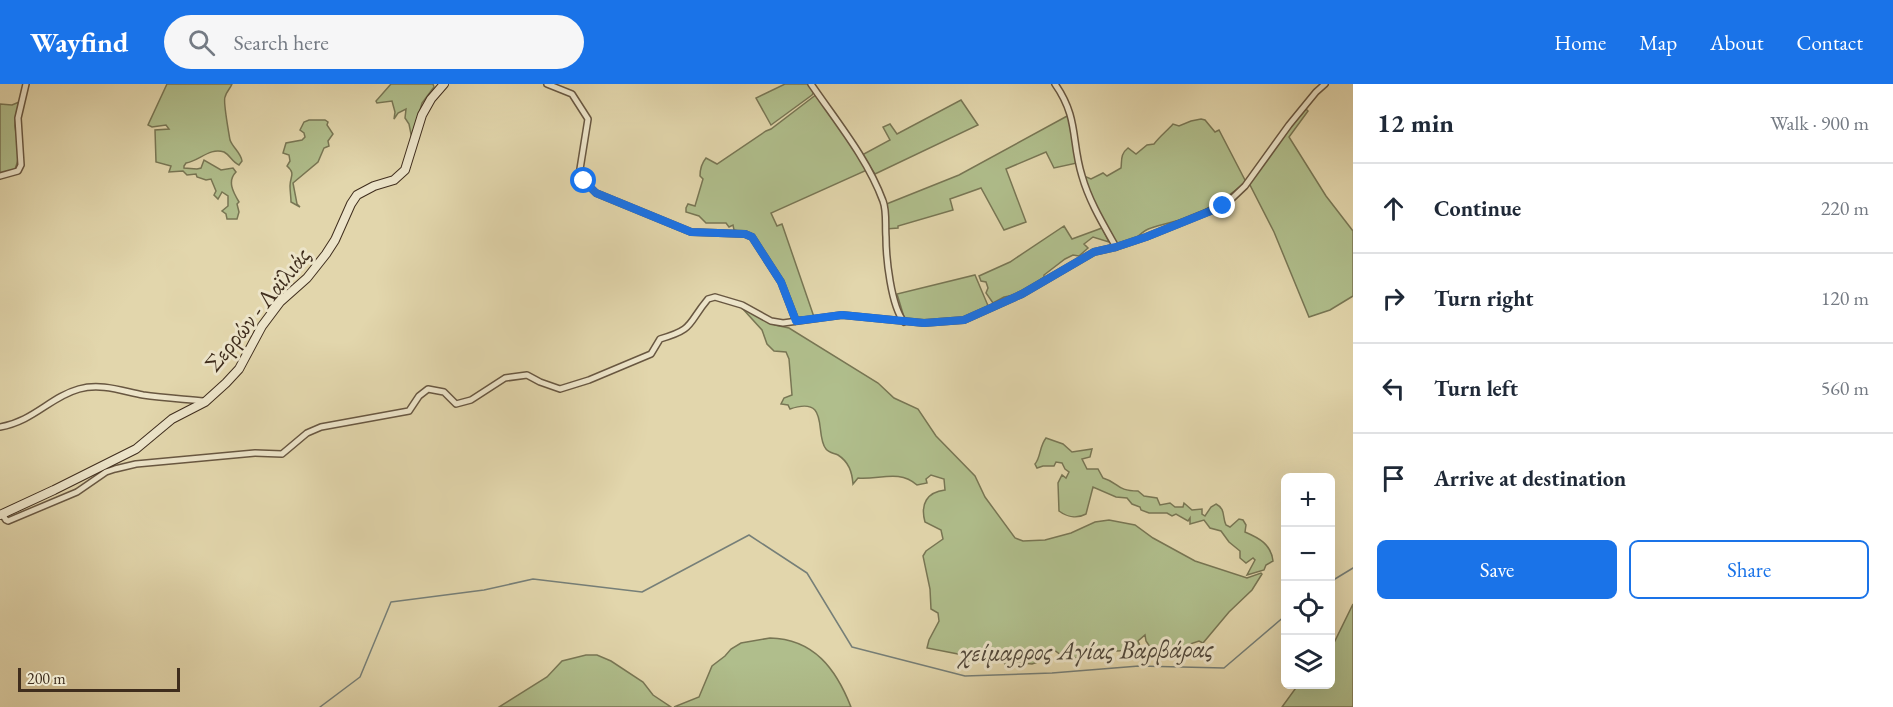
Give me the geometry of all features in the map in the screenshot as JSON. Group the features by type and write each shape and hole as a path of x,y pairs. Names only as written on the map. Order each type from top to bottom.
{"main road":[{"name":"Σερρών - Λαϊλιάς","path":"1,514 136,449 172,419 205,402 239,369 262,326 280,303 307,278 326,254 357,195 374,186 394,180 405,170 422,115 431,99 444,84"}],"street":[{"path":"0,176 18,171 21,165 18,118 26,84"},
{"path":"547,84 572,94 588,119 580,169 584,181 596,193 691,232 745,234 752,237 781,282 796,321"},
{"path":"811,84 873,175 884,204 891,280 900,316 904,322"},
{"path":"1055,84 1067,104 1074,123 1081,174 1088,195 1116,247"},
{"path":"1,514 8,521 77,492 106,471 136,464 255,453 282,454 308,433 321,428 409,411 419,396 428,389 444,392 456,404 471,400 505,378 526,375 560,390 651,354 660,339 679,333 692,324 708,299 715,297 742,305 771,321 783,323 842,315 904,322 946,323 964,320 1022,294 1094,252 1116,247 1225,205 1245,186 1289,125 1325,84"},
{"path":"0,427 31,417 53,402 77,390 90,387 120,388 146,395 205,402"}],"green space":[{"path":"167,84 232,84 225,97 225,111 230,140 242,161 239,165 224,152 214,151 186,163 184,168 201,168 204,160 221,170 233,168 236,172 233,175 232,187 239,202 237,219 227,219 226,214 222,211 228,206 228,196 222,192 218,199 214,195 216,191 211,179 197,177 196,174 187,175 183,171 169,172 171,166 156,162 155,130 169,129 166,125 152,127 148,125"},
{"path":"391,84 433,84 434,87 422,103 412,139 409,124 405,118 406,109 398,113 394,119 392,101 377,103 376,101"},
{"path":"785,84 810,84 814,92 771,125 756,98"},
{"path":"817,94 867,170 771,213 777,226 782,224 814,317 797,317 750,234 734,230 733,225 729,227 726,223 706,223 699,216 686,212 686,208 688,204 695,206 703,179 700,176 701,169 706,158 717,164 771,129"},
{"path":"961,100 978,125 875,174 862,155 890,140 883,127 890,124 897,134"},
{"path":"19,102 15,123 18,160 14,171 0,174 0,104 12,105"},
{"path":"1306,109 1308,111 1289,137 1326,196 1353,231 1353,296 1330,310 1309,317 1274,232 1249,183 1286,132"},
{"path":"1069,115 1077,163 1054,168 1046,152 1006,169 1026,222 1004,230 981,188 950,199 953,210 898,226 898,228 886,229 886,205 889,203 959,175"},
{"path":"1201,119 1205,120 1215,132 1219,130 1246,182 1225,198 1202,211 1149,229 1132,240 1116,243 1091,198 1084,176 1091,179 1103,173 1107,176 1121,168 1123,155 1128,148 1136,154 1147,145 1154,144 1173,124 1179,126"},
{"path":"325,120 333,134 328,141 329,146 324,148 318,162 293,183 297,204 300,207 291,202 292,173 287,166 290,161 289,155 283,153 286,143 302,140 305,137 300,130 304,122"},
{"path":"1064,226 1072,239 1102,228 1109,242 1093,237 1084,244 1088,248 1079,256 1073,255 1065,259 1019,294 1004,297 993,303 986,293 988,288 986,282 981,281 979,276 1010,262"},
{"path":"975,275 989,308 963,319 911,321 904,317 897,294"},
{"path":"742,308 775,325 789,328 878,383 894,398 918,409 936,436 975,476 985,497 1015,538 1023,541 1045,540 1071,533 1095,522 1109,520 1135,525 1153,538 1195,561 1247,578 1262,574 1252,590 1229,612 1203,643 1199,641 1190,644 1188,649 1150,647 1145,635 1138,641 1140,646 1145,648 1144,651 1103,649 1091,653 1087,650 1077,658 1061,655 1050,647 1046,651 1050,658 1032,664 1011,662 1007,666 1000,659 993,662 981,657 970,664 963,655 927,648 939,621 938,613 931,609 930,589 923,556 926,551 943,539 941,530 925,522 923,510 929,496 945,490 944,479 931,475 926,479 927,483 917,485 903,477 889,476 858,478 853,484 851,471 847,464 838,455 827,450 823,443 816,412 811,407 790,409 788,405 781,404 784,398 792,395 789,359 786,352 774,351 767,344 762,330"},
{"path":"1046,438 1063,444 1072,452 1092,449 1090,457 1082,459 1087,469 1098,469 1103,478 1122,488 1157,498 1160,505 1170,503 1175,507 1183,507 1184,503 1192,510 1202,509 1202,514 1205,516 1216,504 1223,511 1226,525 1230,527 1239,519 1243,520 1246,525 1245,532 1267,546 1273,561 1266,565 1264,570 1247,575 1255,560 1253,558 1246,563 1240,558 1240,551 1221,531 1210,528 1204,520 1190,524 1190,518 1188,521 1176,514 1172,516 1167,513 1149,513 1132,504 1127,498 1116,497 1093,487 1086,514 1076,517 1062,513 1059,511 1058,483 1062,475 1066,478 1069,472 1062,463 1056,462 1054,466 1037,468 1035,464"},
{"path":"1353,604 1353,707 1282,707 1295,689 1335,689 1335,641"},
{"path":"770,638 799,644 811,650 838,680 851,707 674,707 699,697 712,666 731,649 741,643"},
{"path":"586,655 597,655 611,661 643,682 653,695 671,707 499,707 547,677 562,661"}],"waterway":[{"name":"χείμαρρος Αγίας Βαρβάρας","path":"320,707 360,677 391,602 484,590 533,579 642,592 749,535 807,573 852,647 965,676 1052,673 1139,666 1224,668 1281,619"},
{"name":"χείμαρρος Αγίας Βαρβάρας","path":"1332,581 1353,568"}],"route":[{"path":"584,181 596,193 691,232 745,234 752,237 781,282 796,321 842,315 924,323 964,320 1022,294 1094,252 1146,237 1223,206"}]}
